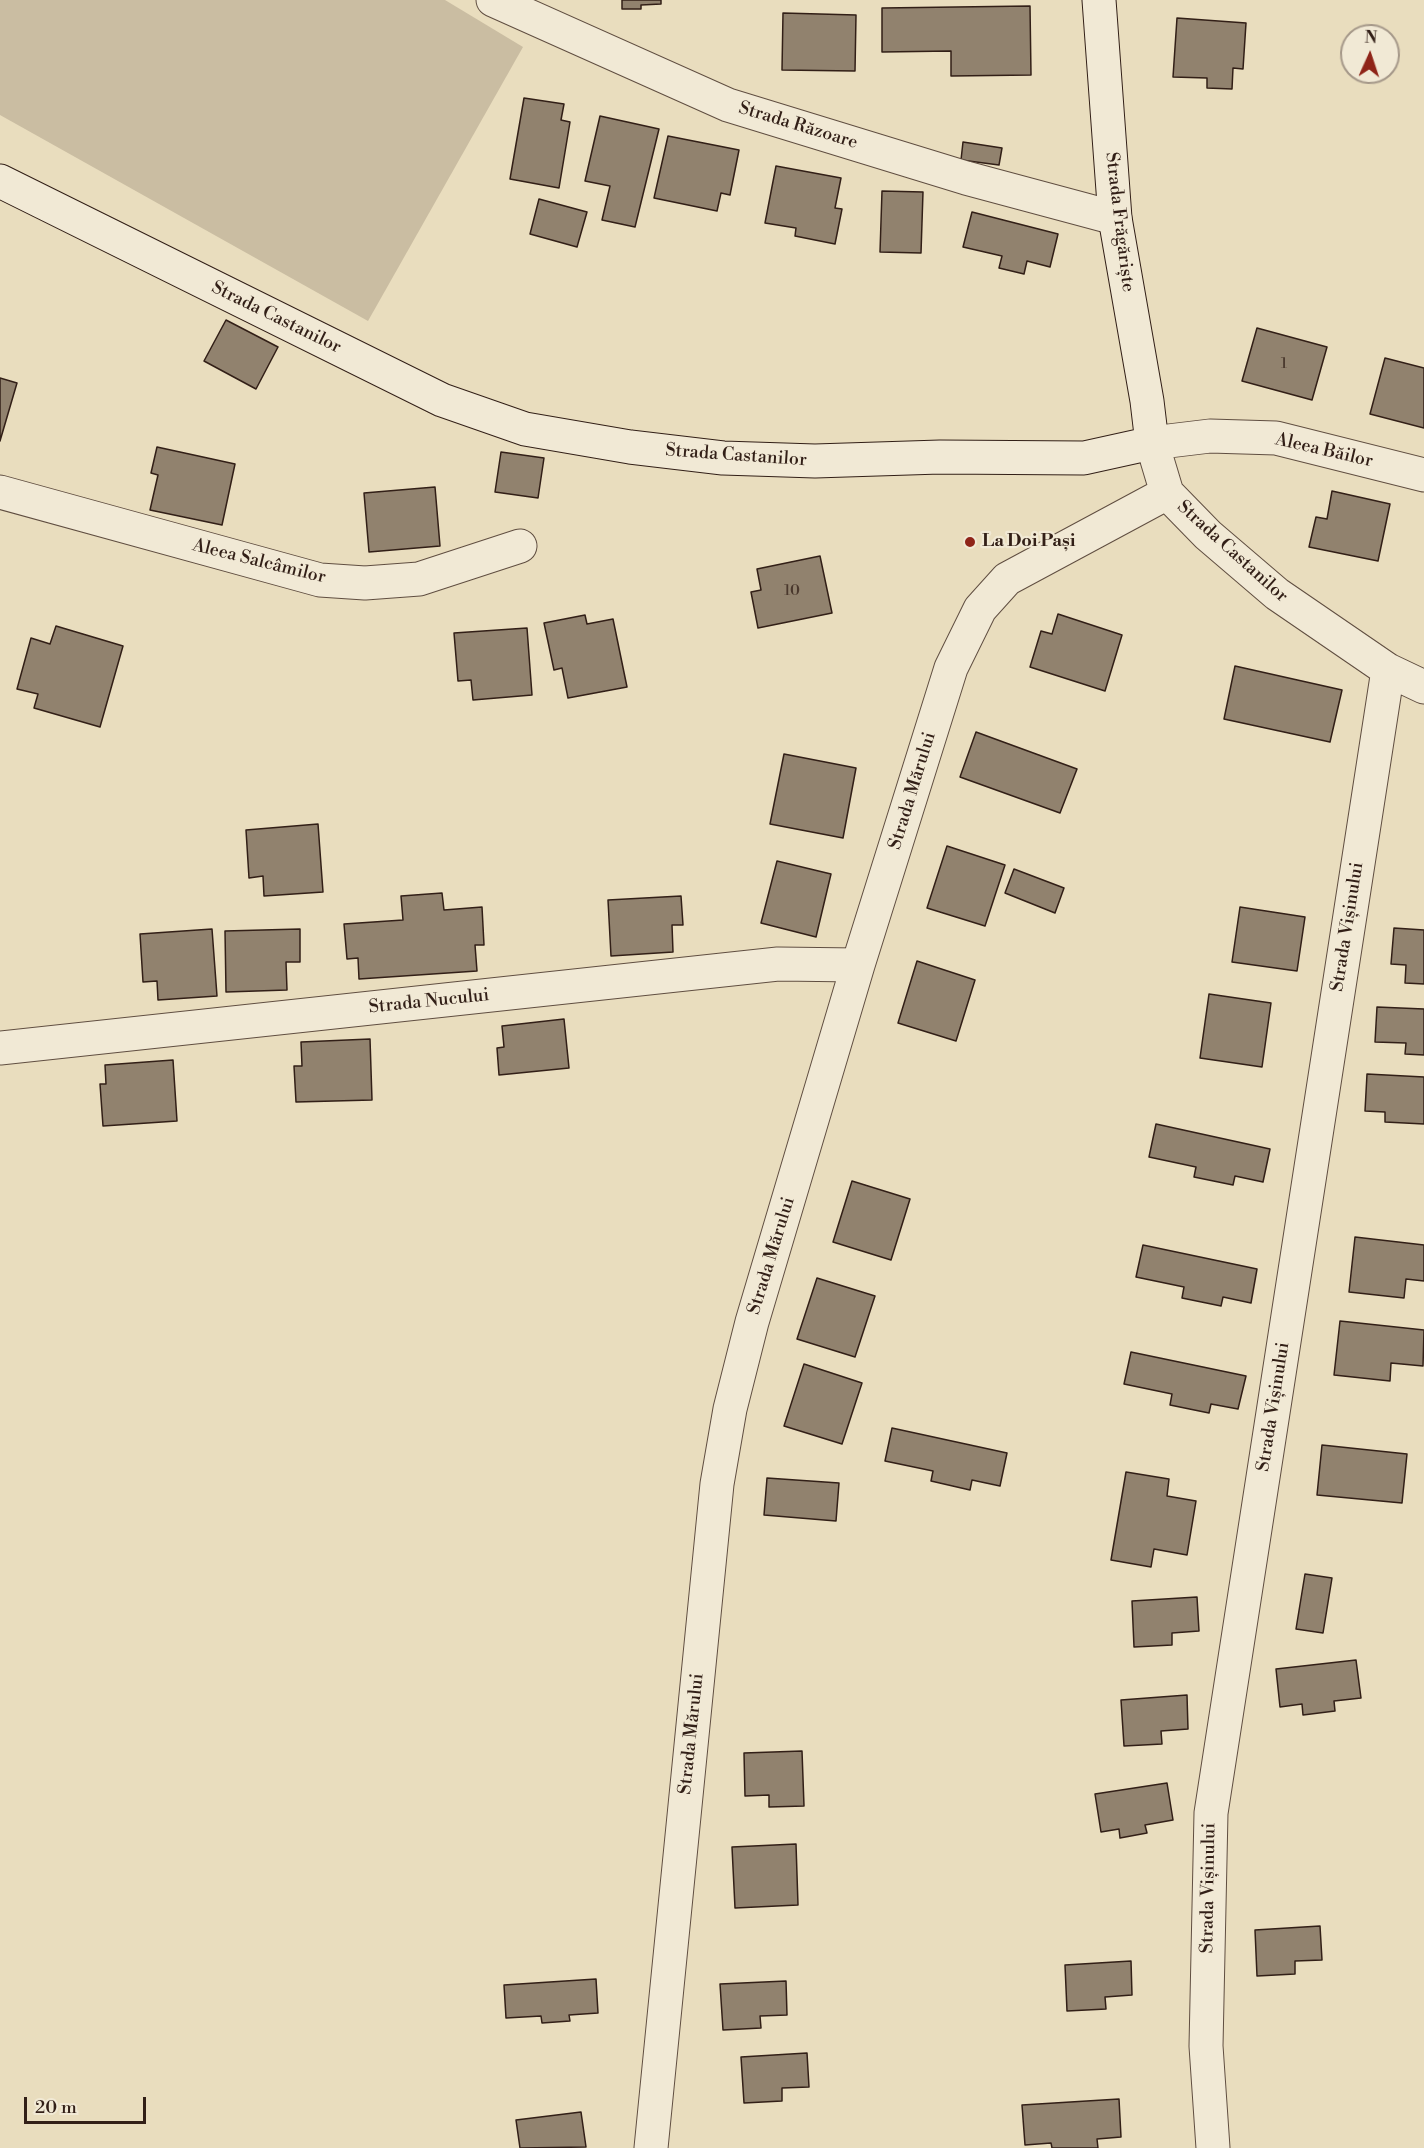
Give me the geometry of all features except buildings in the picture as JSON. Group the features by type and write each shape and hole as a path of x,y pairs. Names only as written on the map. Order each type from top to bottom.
{"street":[{"name":"Strada Răzoare","path":"493,0 547,13 728,105 966,178 1115,218"},
{"name":"Strada Frăgăriște","path":"1099,0 1115,218 1147,401 1152,443"},
{"name":"Strada Castanilor","path":"0,180 441,400 525,429 630,447 688,454 723,458 792,460 940,457 1084,458 1152,443 1167,493 1208,535 1277,594 1388,670 1424,687"},
{"name":"Aleea Băilor","path":"1152,443 1210,436 1276,438 1424,475"},
{"name":"Aleea Salcâmilor","path":"0,492 320,580 366,583 418,579 520,546"},
{"name":"Strada Mărului","path":"651,2148 717,1484 730,1408 752,1322 858,965 951,668 980,609 1007,579 1167,493"},
{"name":"Strada Vișinului","path":"1214,2148 1206,2046 1211,1813 1388,670"},
{"name":"Strada Nucului","path":"0,1048 778,964 858,965"}],"shaded area":[{"path":"0,0 445,0 523,47 368,321 0,115"}],"place":[{"name":"La Doi Pași","path":"970,542"}]}
